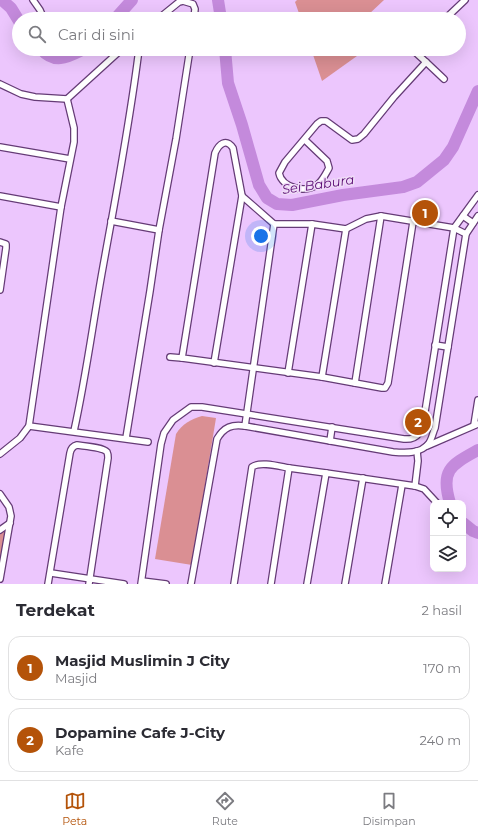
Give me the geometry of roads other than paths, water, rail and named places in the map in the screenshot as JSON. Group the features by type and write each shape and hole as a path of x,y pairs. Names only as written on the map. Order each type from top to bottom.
{"street":[{"path":"33,0 41,12"},
{"path":"452,12 465,0"},
{"path":"167,12 179,2 183,1 193,4 195,12"},
{"path":"0,84 21,94 35,97 67,99 114,56"},
{"path":"74,431 83,389 139,56"},
{"path":"126,438 150,291 158,230 176,139 189,56"},
{"path":"420,56 444,79"},
{"path":"305,140 327,161 329,168 318,184 309,188 296,188 287,184 280,178 279,173 285,162 317,124 324,120 352,140 361,137 426,62"},
{"path":"0,454 20,438 29,426 61,207 75,135 67,99"},
{"path":"182,358 215,153 218,146 225,143 231,145 233,148 242,196 214,363"},
{"path":"0,147 70,158"},
{"path":"166,584 142,582 161,444 164,433 173,420 191,407 202,407 404,439 416,437 422,427 454,228 478,195"},
{"path":"0,196 61,207"},
{"path":"242,196 274,224 312,224 346,229 366,219 381,216 454,228 466,234"},
{"path":"355,384 381,216"},
{"path":"463,216 473,223"},
{"path":"424,448 429,443 435,428 466,234 478,216"},
{"path":"111,221 158,230"},
{"path":"170,357 322,377 355,384 385,388 388,383 413,222"},
{"path":"245,426 274,224"},
{"path":"288,373 312,224"},
{"path":"322,377 346,229"},
{"path":"0,242 6,244 0,290"},
{"path":"435,345 448,347"},
{"path":"191,584 217,439 220,433 229,426 245,426 406,453 417,451 476,424 478,400"},
{"path":"29,426 148,442"},
{"path":"330,441 332,427"},
{"path":"48,584 70,453 71,449 77,445 102,449 108,454 90,581"},
{"path":"415,486 418,461 417,451"},
{"path":"234,584 255,459"},
{"path":"254,466 261,464 415,486 424,490 434,500"},
{"path":"270,584 288,468"},
{"path":"307,584 326,473"},
{"path":"345,584 363,478"},
{"path":"385,584 402,484"},
{"path":"0,494 10,511 10,523 0,579"},
{"path":"0,530 10,523"},
{"path":"50,573 90,581 124,584"}],"waterway":[{"name":"Sei Babura","path":"2,0 13,12"},
{"name":"Sei Babura","path":"121,12 132,0"},
{"name":"Sei Babura","path":"218,0 220,12"},
{"name":"Sei Babura","path":"49,56 57,58 70,56"},
{"name":"Sei Babura","path":"226,56 228,83 259,185 267,198 277,204 292,205 343,195 403,187 417,182 444,160 453,147 478,91"},
{"name":"Sei Babura","path":"449,500 446,483 450,470 461,460 478,450"},
{"name":"Sei Babura","path":"466,525 478,533"}],"place":[{"name":"Masjid Muslimin J City","path":"425,213"},
{"name":"Dopamine Cafe J-City","path":"418,422"}]}
